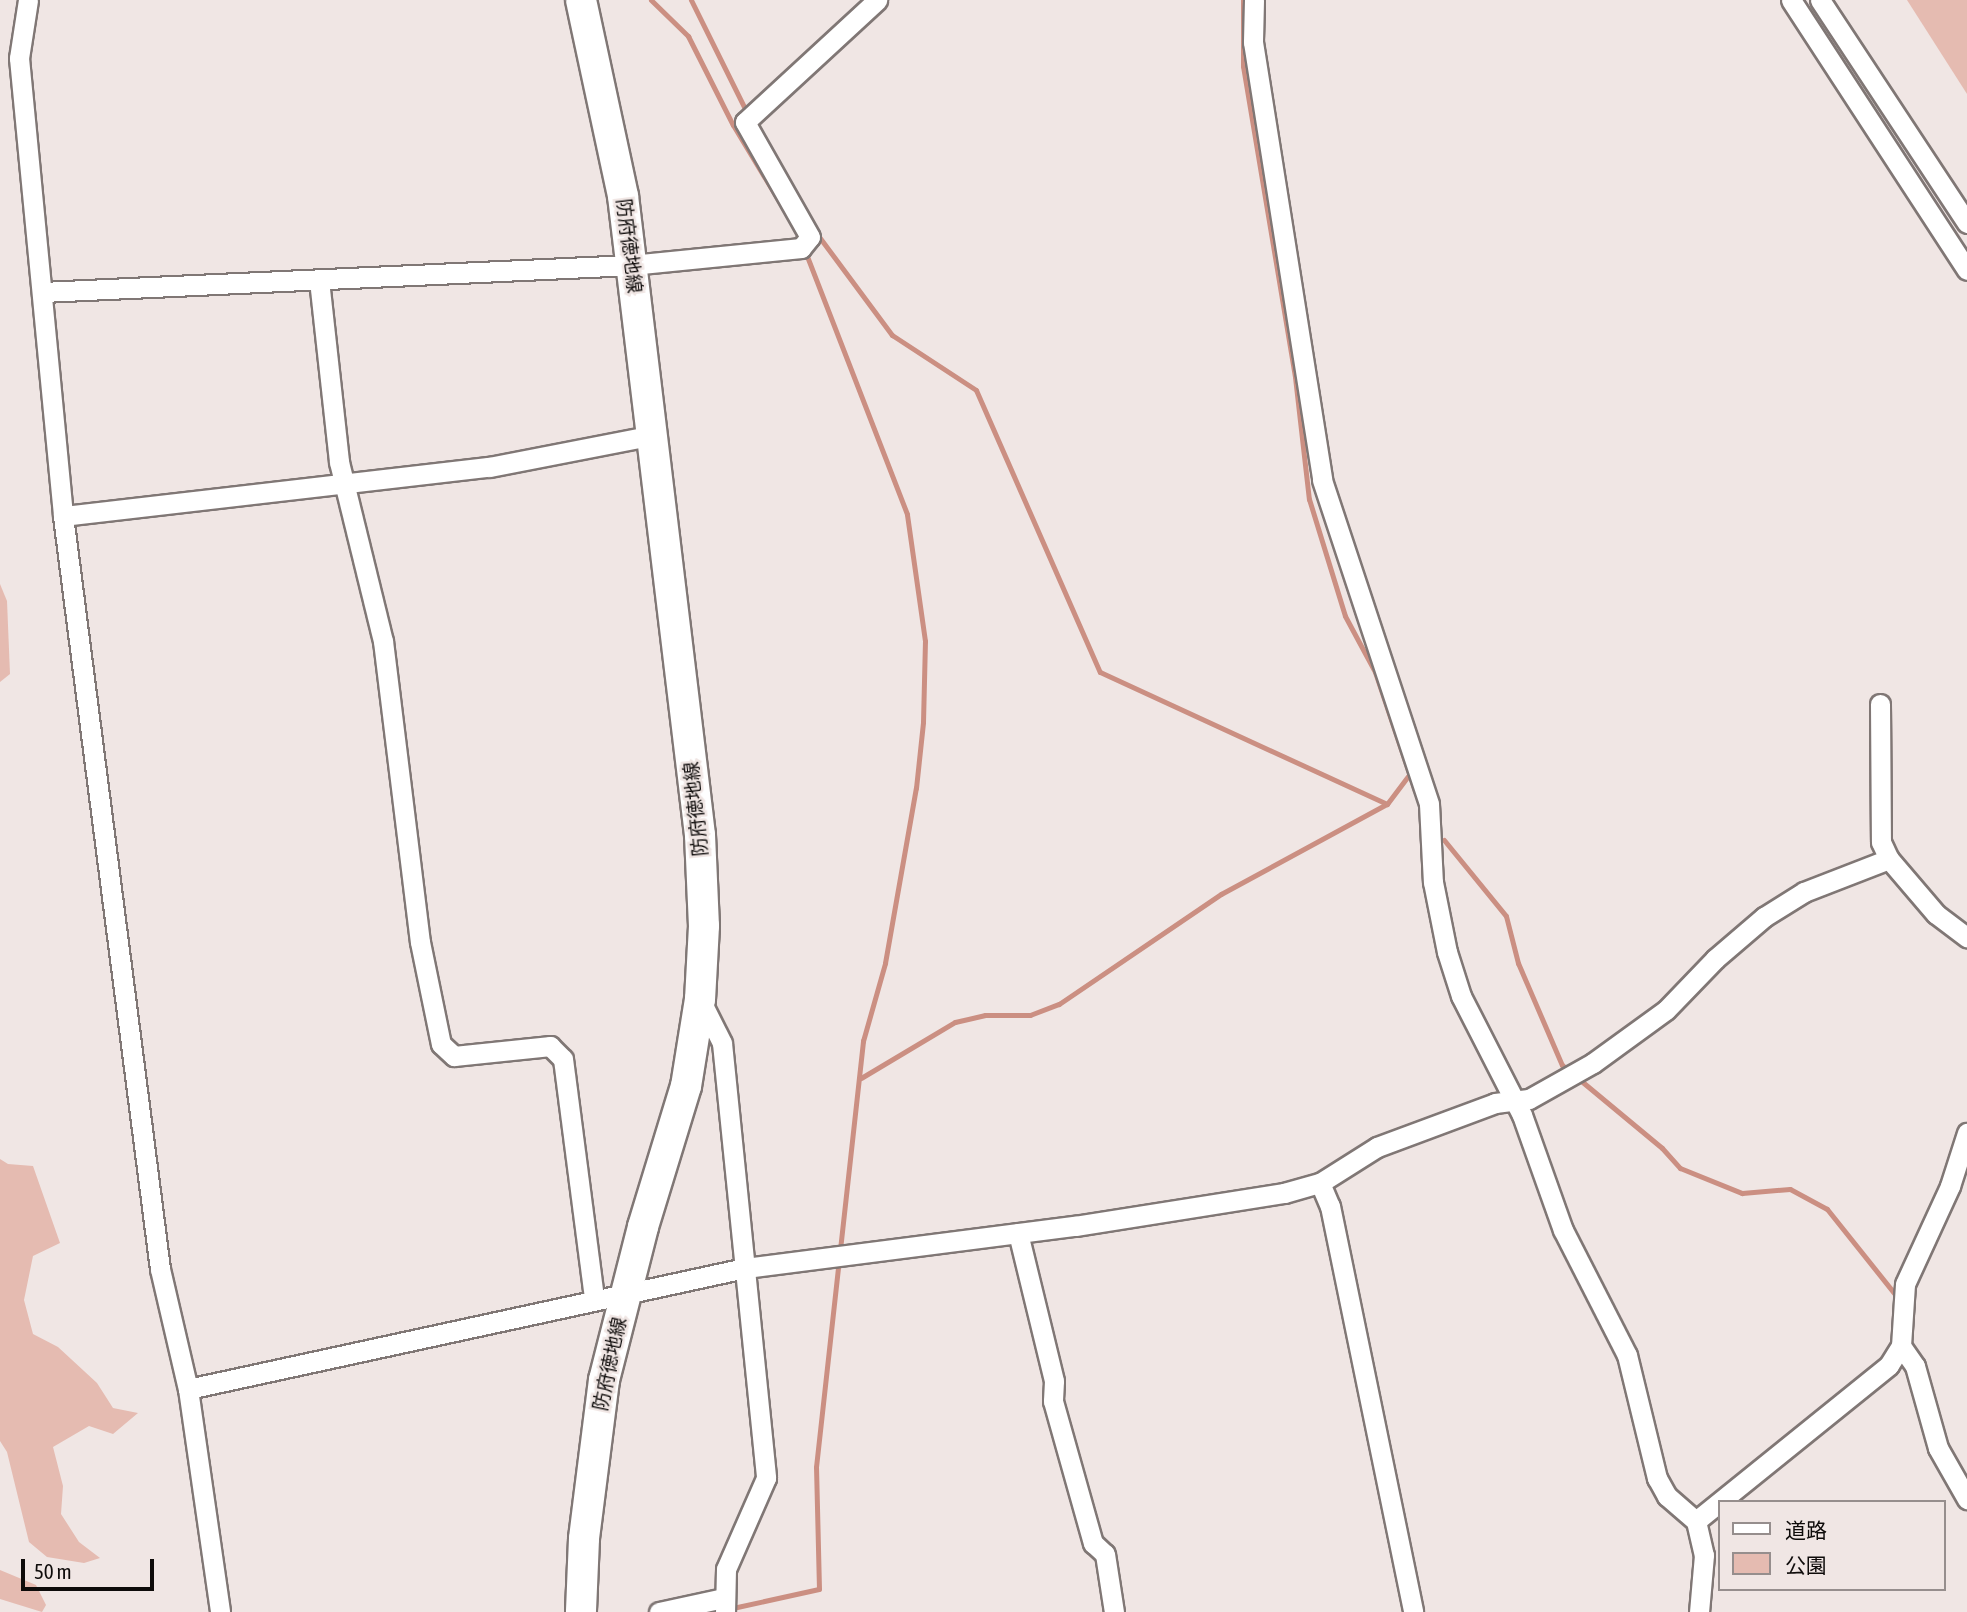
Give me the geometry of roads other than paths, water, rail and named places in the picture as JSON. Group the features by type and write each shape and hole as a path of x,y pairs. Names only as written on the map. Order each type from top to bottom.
{"main road":[{"name":"防府徳地線","path":"581,0 611,130 631,265 700,835 704,926 700,999 686,1086 625,1292 593,1454 581,1612"}],"street":[{"path":"28,0 19,58 64,516 160,1269 188,1389 220,1612"},
{"path":"41,292 631,265 789,251 807,243 810,237 745,122 877,0"},
{"path":"1254,0 1253,42 1322,480 1429,803 1433,882 1447,952 1461,996 1515,1100 1563,1230 1627,1355 1657,1478 1667,1496 1696,1521 1704,1555 1699,1612"},
{"path":"1791,0 1967,270"},
{"path":"1819,0 1967,223"},
{"path":"319,280 346,485 383,641 419,942 440,1044 454,1056 550,1046 563,1059 594,1298"},
{"path":"64,516 489,467 653,435"},
{"path":"1880,704 1881,842 1889,859 1936,914 1967,937"},
{"path":"188,1389 594,1298 745,1268 1018,1233 1284,1194 1320,1184 1377,1147 1515,1100 1529,1099 1632,1038 1764,917 1804,892 1889,859"},
{"path":"660,1612 724,1605 726,1569 766,1478 722,1043 700,999"},
{"path":"1721,1500 1819,1417 1875,1380 1901,1346 1905,1284 1950,1186 1967,1133"},
{"path":"1320,1184 1330,1206 1413,1612"},
{"path":"1018,1233 1054,1381 1053,1401 1093,1543 1105,1554 1114,1612"},
{"path":"1901,1346 1915,1366 1938,1448 1967,1499"},
{"path":"1696,1521 1718,1502"}],"waterway":[{"path":"651,0 688,36 733,125 783,208"},
{"path":"691,0 747,113"},
{"path":"1243,0 1243,66 1295,377 1309,499 1345,616 1375,672 1415,791"},
{"path":"817,234 892,335 976,390 1100,672 1387,804"},
{"path":"728,1609 819,1589 816,1467 863,1041 885,963 916,788 923,722 925,641 907,514 805,251"},
{"path":"861,1078 955,1022 985,1015 1030,1015 1059,1004 1221,894 1387,804 1408,776"},
{"path":"1444,840 1506,916 1518,963 1562,1065 1662,1148 1680,1168 1742,1193 1790,1189 1827,1209 1898,1298"}]}
